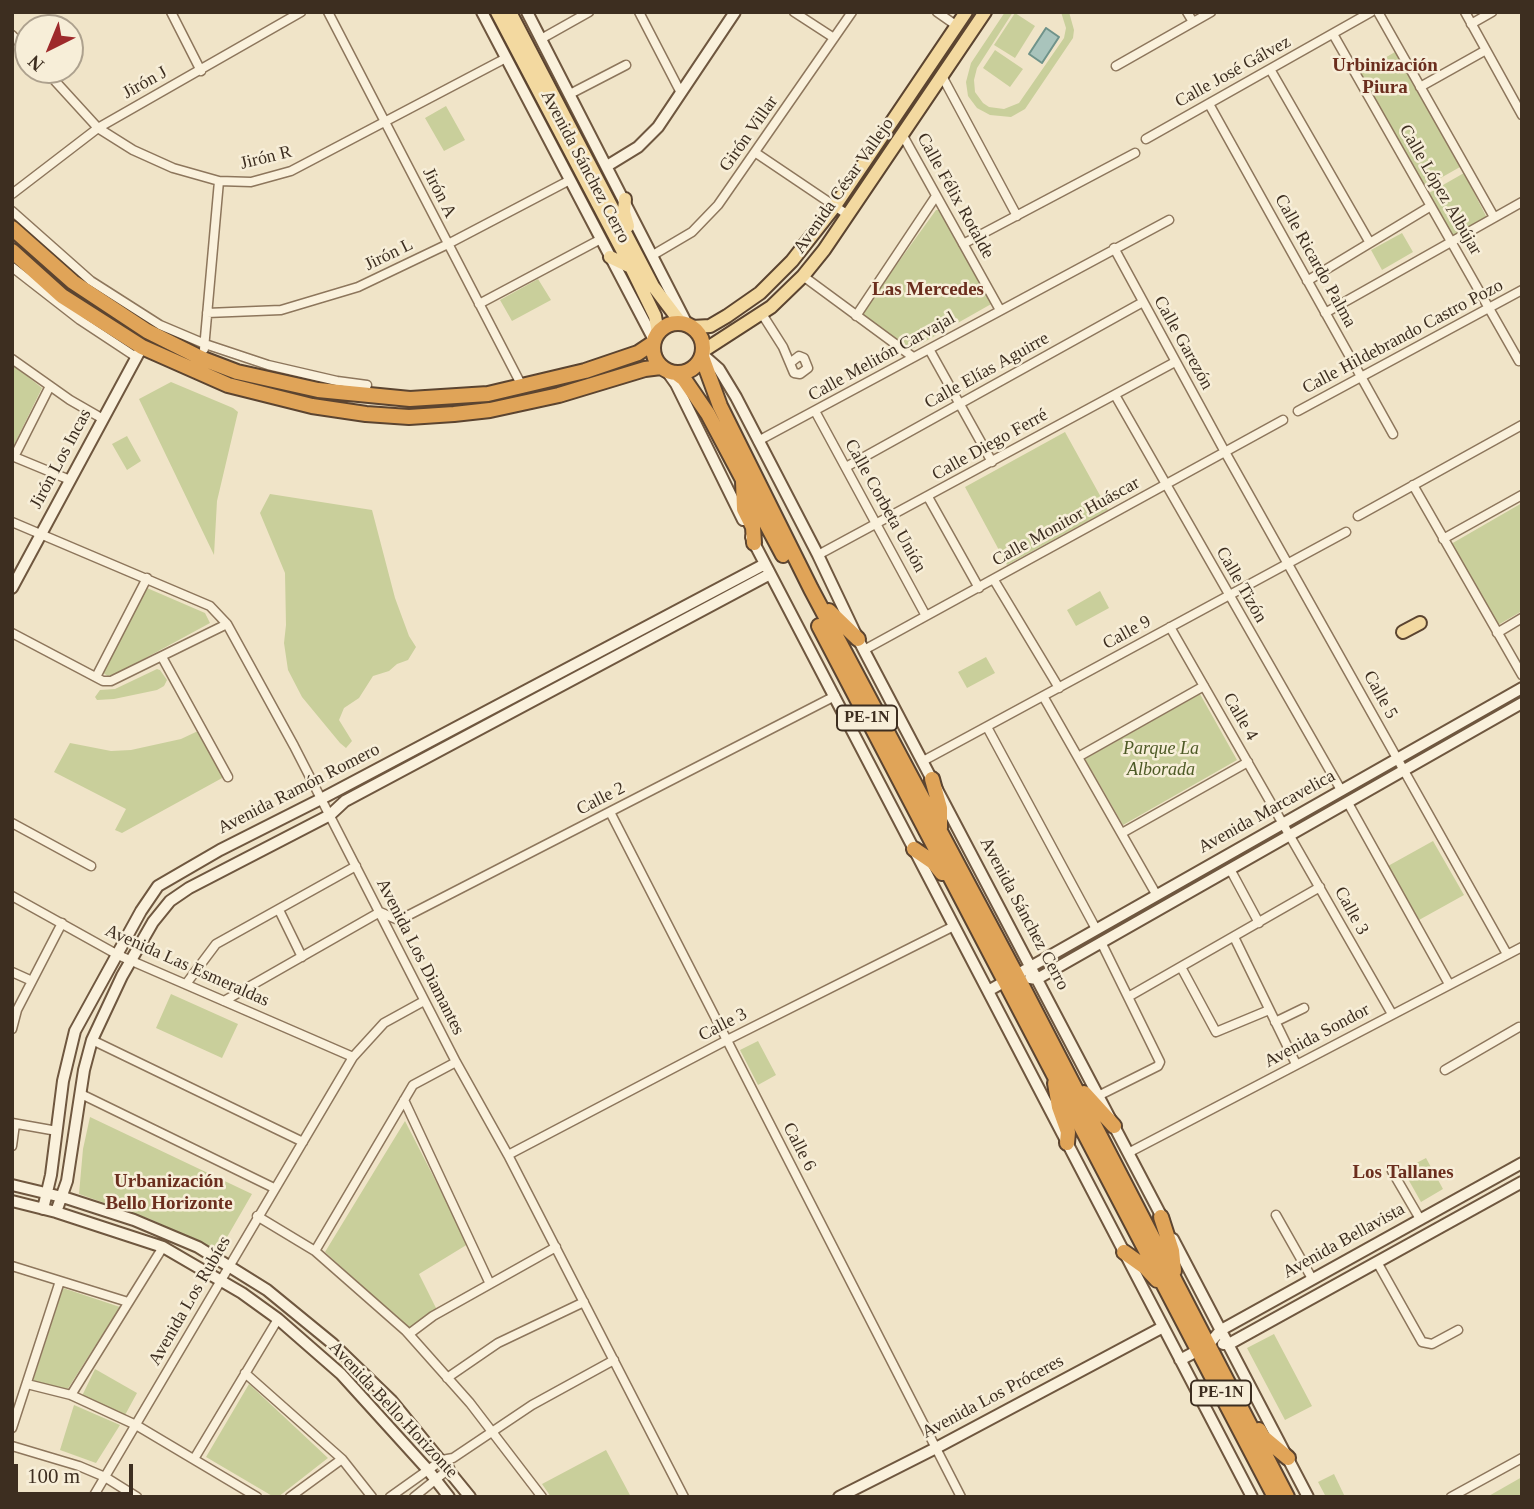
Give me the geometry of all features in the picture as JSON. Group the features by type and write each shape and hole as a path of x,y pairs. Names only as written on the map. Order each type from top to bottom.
{"highway":[{"path":"12,228 76,277 93,297 146,331 204,351 237,372 274,382 366,391 410,399 443,398 488,394 645,369 685,372 694,368 702,354"},
{"path":"12,251 45,282 139,352 269,396 366,414 409,417 489,410 559,395 638,353 668,325 687,325"},
{"path":"84,312 93,297"},
{"name":"PE-1N","path":"687,325 700,336 702,354"},
{"name":"PE-1N","path":"655,339 654,356 668,370"},
{"path":"198,373 204,351"},
{"name":"Avenida Sánchez Cerro","path":"702,354 720,407 811,589 940,833 1012,978 1052,1068 1172,1299 1242,1410 1287,1497"},
{"name":"Avenida Sánchez Cerro","path":"668,370 684,379 695,393 743,476 959,892 1068,1076 1174,1280 1271,1492"},
{"path":"366,391 366,414"},
{"path":"743,476 744,509 753,527 754,543"},
{"path":"811,589 820,596 831,615 861,644"},
{"path":"932,779 940,808 940,833"},
{"path":"914,849 938,866 959,892"},
{"path":"1052,1068 1059,1107 1068,1132 1067,1143"},
{"path":"1068,1076 1114,1126"},
{"path":"1161,1217 1172,1251 1174,1280"},
{"path":"1124,1252 1145,1267 1172,1299"},
{"path":"1242,1410 1252,1419 1263,1437 1288,1458"}],"main road":[{"name":"Avenida Sánchez Cerro","path":"497,12 655,316 655,339"},
{"name":"Avenida Sánchez Cerro","path":"510,12 653,286 669,310 687,325"},
{"name":"Avenida César Vallejo","path":"687,325 710,326 760,293 792,261 835,206 966,12"},
{"name":"Avenida César Vallejo","path":"702,354 762,314 803,276 848,215 985,12"},
{"path":"625,199 624,212 628,221 629,240"},
{"path":"610,257 631,267"},
{"path":"1403,632 1420,623"}],"street":[{"path":"170,12 201,71"},
{"name":"Jirón J","path":"12,194 97,128 301,12"},
{"name":"Jirón A","path":"328,12 523,388"},
{"name":"Avenida Sánchez Cerro","path":"482,12 655,339"},
{"name":"Avenida Sánchez Cerro","path":"527,12 625,199 687,325"},
{"path":"541,39 589,12"},
{"path":"639,12 681,93"},
{"path":"607,166 649,138 735,12"},
{"path":"794,12 834,38"},
{"name":"Girón Villar","path":"653,254 692,232 706,220 756,153 852,12"},
{"path":"937,12 957,26"},
{"path":"1187,12 1193,22"},
{"path":"1116,65 1211,12"},
{"name":"Calle José Gálvez","path":"1146,139 1371,12"},
{"path":"1378,12 1494,217"},
{"path":"1465,12 1522,115"},
{"path":"1471,24 1492,12"},
{"name":"Calle López Albújar","path":"1333,34 1519,361"},
{"path":"1420,87 1486,50"},
{"name":"Jirón R","path":"58,84 97,128 133,150 173,167 219,181 251,182 291,171 506,58"},
{"path":"570,94 626,65"},
{"path":"1270,69 1370,243"},
{"path":"942,76 1017,216"},
{"name":"Calle Ricardo Palma","path":"1209,104 1393,434"},
{"name":"Calle Félix Rotalde","path":"902,134 1000,310"},
{"path":"756,153 848,215"},
{"path":"963,244 1135,153"},
{"name":"Jirón L","path":"207,313 281,310 358,287 448,244 570,180"},
{"path":"12,211 76,277 204,351 219,181"},
{"path":"856,316 936,196"},
{"path":"1325,313 1522,202"},
{"path":"1307,281 1431,206"},
{"name":"Calle Melitón Carvajal","path":"758,441 1169,220"},
{"path":"479,304 601,239"},
{"name":"Calle Garezón","path":"1114,248 1225,452"},
{"path":"12,267 72,315 139,352"},
{"path":"803,276 913,357"},
{"name":"Calle Hildebrando Castro Pozo","path":"1298,411 1522,290"},
{"name":"Calle Elías Aguirre","path":"846,467 1143,302"},
{"path":"762,314 790,363"},
{"path":"929,349 992,462"},
{"name":"Jirón Los Incas","path":"12,588 38,532 70,480 139,352"},
{"name":"Avenida Sánchez Cerro","path":"702,354 719,369 758,441 861,644 1308,1497"},
{"path":"12,359 103,419"},
{"name":"Calle Diego Ferré","path":"818,555 1175,362"},
{"path":"668,370 754,543 1252,1497"},
{"path":"50,386 13,456 70,480"},
{"name":"Calle Tizón","path":"1115,395 1341,790"},
{"name":"Calle Corbeta Unión","path":"815,411 926,616"},
{"name":"Calle Monitor Huáscar","path":"861,644 926,616 979,588 1283,420"},
{"path":"1358,516 1522,425"},
{"name":"Calle 5","path":"1225,452 1507,954"},
{"path":"1413,485 1522,675"},
{"path":"1443,539 1522,495"},
{"path":"928,497 979,588"},
{"path":"12,522 38,532"},
{"name":"Avenida Los Diamantes","path":"38,532 210,606 227,624 330,815 456,1062 508,1155 684,1497"},
{"name":"Calle 9","path":"923,761 1346,532"},
{"name":"Avenida Ramón Romero","path":"43,1209 63,1081 75,1031 141,911 158,886 220,850 451,737 768,569"},
{"path":"96,677 147,579"},
{"path":"994,580 1059,688"},
{"path":"1497,633 1522,618"},
{"path":"12,634 96,677 111,681 227,624"},
{"name":"Calle 4","path":"1170,627 1283,823"},
{"path":"162,657 228,777"},
{"path":"1078,757 1204,686"},
{"name":"Avenida Marcavelica","path":"988,990 1522,688"},
{"name":"Calle 2","path":"380,912 396,919 409,915 835,696"},
{"path":"1043,696 1156,894"},
{"name":"Avenida Marcavelica","path":"1037,979 1522,703"},
{"path":"987,727 1096,929"},
{"name":"Avenida Ramón Romero","path":"56,1212 67,1181 92,1040 153,922 170,901 189,887 330,815 345,801 451,737"},
{"path":"1122,834 1248,762"},
{"path":"1348,803 1449,984"},
{"name":"Calle 6","path":"610,812 961,1497"},
{"path":"12,823 91,866"},
{"name":"Calle 3","path":"1283,823 1392,1014"},
{"path":"186,984 216,944 356,866"},
{"path":"1230,869 1259,923"},
{"path":"1177,882 1184,895"},
{"path":"1128,998 1320,887"},
{"name":"Avenida Las Esmeraldas","path":"12,897 118,954 353,1058"},
{"path":"279,910 302,957"},
{"path":"224,1001 380,912"},
{"path":"12,1029 17,1010 62,923"},
{"name":"Calle 3","path":"508,1155 727,1040 954,926"},
{"path":"1234,937 1296,1064"},
{"path":"1098,1096 1158,1066 1160,1062 1101,942"},
{"name":"Avenida Sondor","path":"1128,1153 1522,947"},
{"path":"1181,967 1216,1032 1269,1010"},
{"path":"12,972 32,981"},
{"path":"1012,978 1037,979"},
{"name":"Avenida Los Rubíes","path":"93,1497 353,1058 384,1023 424,1000"},
{"path":"1275,1022 1304,1008"},
{"path":"1445,1070 1520,1027"},
{"path":"92,1040 303,1142"},
{"path":"315,1251 413,1086 456,1062"},
{"path":"81,1094 274,1188"},
{"path":"404,1100 490,1284"},
{"path":"12,1146 14,1123 57,1131"},
{"name":"Avenida Bellavista","path":"1221,1330 1522,1163"},
{"path":"1392,1171 1420,1219"},
{"name":"Avenida Bellavista","path":"1228,1344 1522,1182"},
{"name":"Avenida Bello Horizonte","path":"12,1185 134,1220 198,1247 267,1290 334,1344 391,1400 448,1462 470,1497"},
{"name":"Avenida Bello Horizonte","path":"12,1202 56,1212 163,1247 220,1280 278,1319 341,1374 436,1479 449,1497"},
{"path":"1450,1203 1458,1217"},
{"path":"1276,1215 1310,1275"},
{"path":"257,1216 315,1251 409,1334 493,1432 541,1497"},
{"path":"1402,1230 1410,1244"},
{"path":"71,1395 163,1247"},
{"path":"409,1334 433,1316 555,1247"},
{"path":"1377,1262 1419,1339 1425,1344 1433,1344 1458,1330"},
{"path":"12,1266 128,1302"},
{"path":"12,1428 60,1281"},
{"path":"447,1377 498,1343 584,1302"},
{"path":"1260,1308 1268,1322"},
{"path":"194,1459 278,1319"},
{"name":"Avenida Los Próceres","path":"839,1497 1163,1327"},
{"path":"1180,1360 1204,1347 1221,1330"},
{"path":"1204,1347 1228,1344"},
{"path":"390,1497 428,1470 448,1462 532,1405 614,1360"},
{"path":"246,1373 342,1459 372,1497"},
{"path":"27,1384 71,1395 136,1425 257,1497"},
{"path":"12,1446 79,1466 105,1477 136,1497"},
{"path":"1451,1497 1522,1458"},
{"path":"290,1497 342,1459"},
{"path":"414,1497 436,1479 448,1462"}],"green space":[{"path":"1005,12 1013,12 977,68 974,80 975,92 989,107 1004,109 1019,103 1064,38 1066,28 1061,12 1069,12 1074,30 1073,38 1025,109 1011,117 990,115 977,108 968,96 966,82 971,63"},
{"path":"1015,13 1035,26 1015,58 994,45"},
{"path":"995,50 1023,69 1010,87 983,68"},
{"path":"1395,52 1460,167 1423,188 1359,73"},
{"path":"446,106 465,140 444,151 425,118"},
{"path":"1464,173 1487,218 1453,236 1429,193"},
{"path":"936,210 940,210 993,303 910,350 861,314"},
{"path":"1402,233 1413,252 1382,270 1371,250"},
{"path":"538,279 551,300 512,321 500,300"},
{"path":"12,364 42,388 12,449"},
{"path":"171,382 238,412 217,501 214,555 139,399"},
{"path":"1065,432 1108,510 1007,565 965,487"},
{"path":"127,436 141,461 127,470 112,444"},
{"path":"270,494 372,510 395,598 409,636 416,647 408,660 389,671 373,676 359,698 344,708 339,720 352,741 346,748 302,697 288,670 284,643 285,573 260,513"},
{"path":"1522,503 1522,611 1498,625 1451,544"},
{"path":"147,588 205,613 210,623 108,676 103,673"},
{"path":"1100,591 1109,608 1076,626 1067,610"},
{"path":"986,657 995,673 967,688 958,672"},
{"path":"157,669 167,680 164,686 157,690 114,699 97,700 95,697 100,690 115,689"},
{"name":"Parque La Alborada","path":"1200,694 1237,760 1123,825 1085,759"},
{"path":"198,731 224,777 122,833 115,830 126,809 54,772 70,743 111,751 131,750 181,739"},
{"path":"1433,841 1464,895 1419,920 1388,866"},
{"path":"171,994 238,1024 222,1058 156,1028"},
{"path":"758,1041 776,1075 758,1085 740,1050"},
{"path":"90,1117 252,1194 219,1251 150,1219 79,1194 83,1149"},
{"path":"405,1121 468,1244 419,1274 437,1310 409,1329 325,1252"},
{"path":"1426,1158 1443,1189 1421,1202 1403,1170"},
{"path":"63,1288 120,1307 67,1390 33,1381"},
{"path":"1274,1334 1312,1406 1285,1420 1247,1348"},
{"path":"95,1369 137,1393 125,1415 82,1396"},
{"path":"249,1384 328,1458 278,1497 206,1457"},
{"path":"74,1405 120,1425 96,1463 60,1450"},
{"path":"606,1450 631,1497 551,1497 542,1484"},
{"path":"1334,1474 1345,1497 1326,1497 1318,1482"},
{"path":"1522,1477 1522,1497 1487,1497"}],"water":[{"path":"1046,28 1059,37 1042,63 1029,54"}],"district":[{"name":"Urbinización Piura","path":"1385,77"},
{"name":"Las Mercedes","path":"928,290"},
{"name":"Los Tallanes","path":"1403,1173"},
{"name":"Urbanización Bello Horizonte","path":"169,1193"}]}
